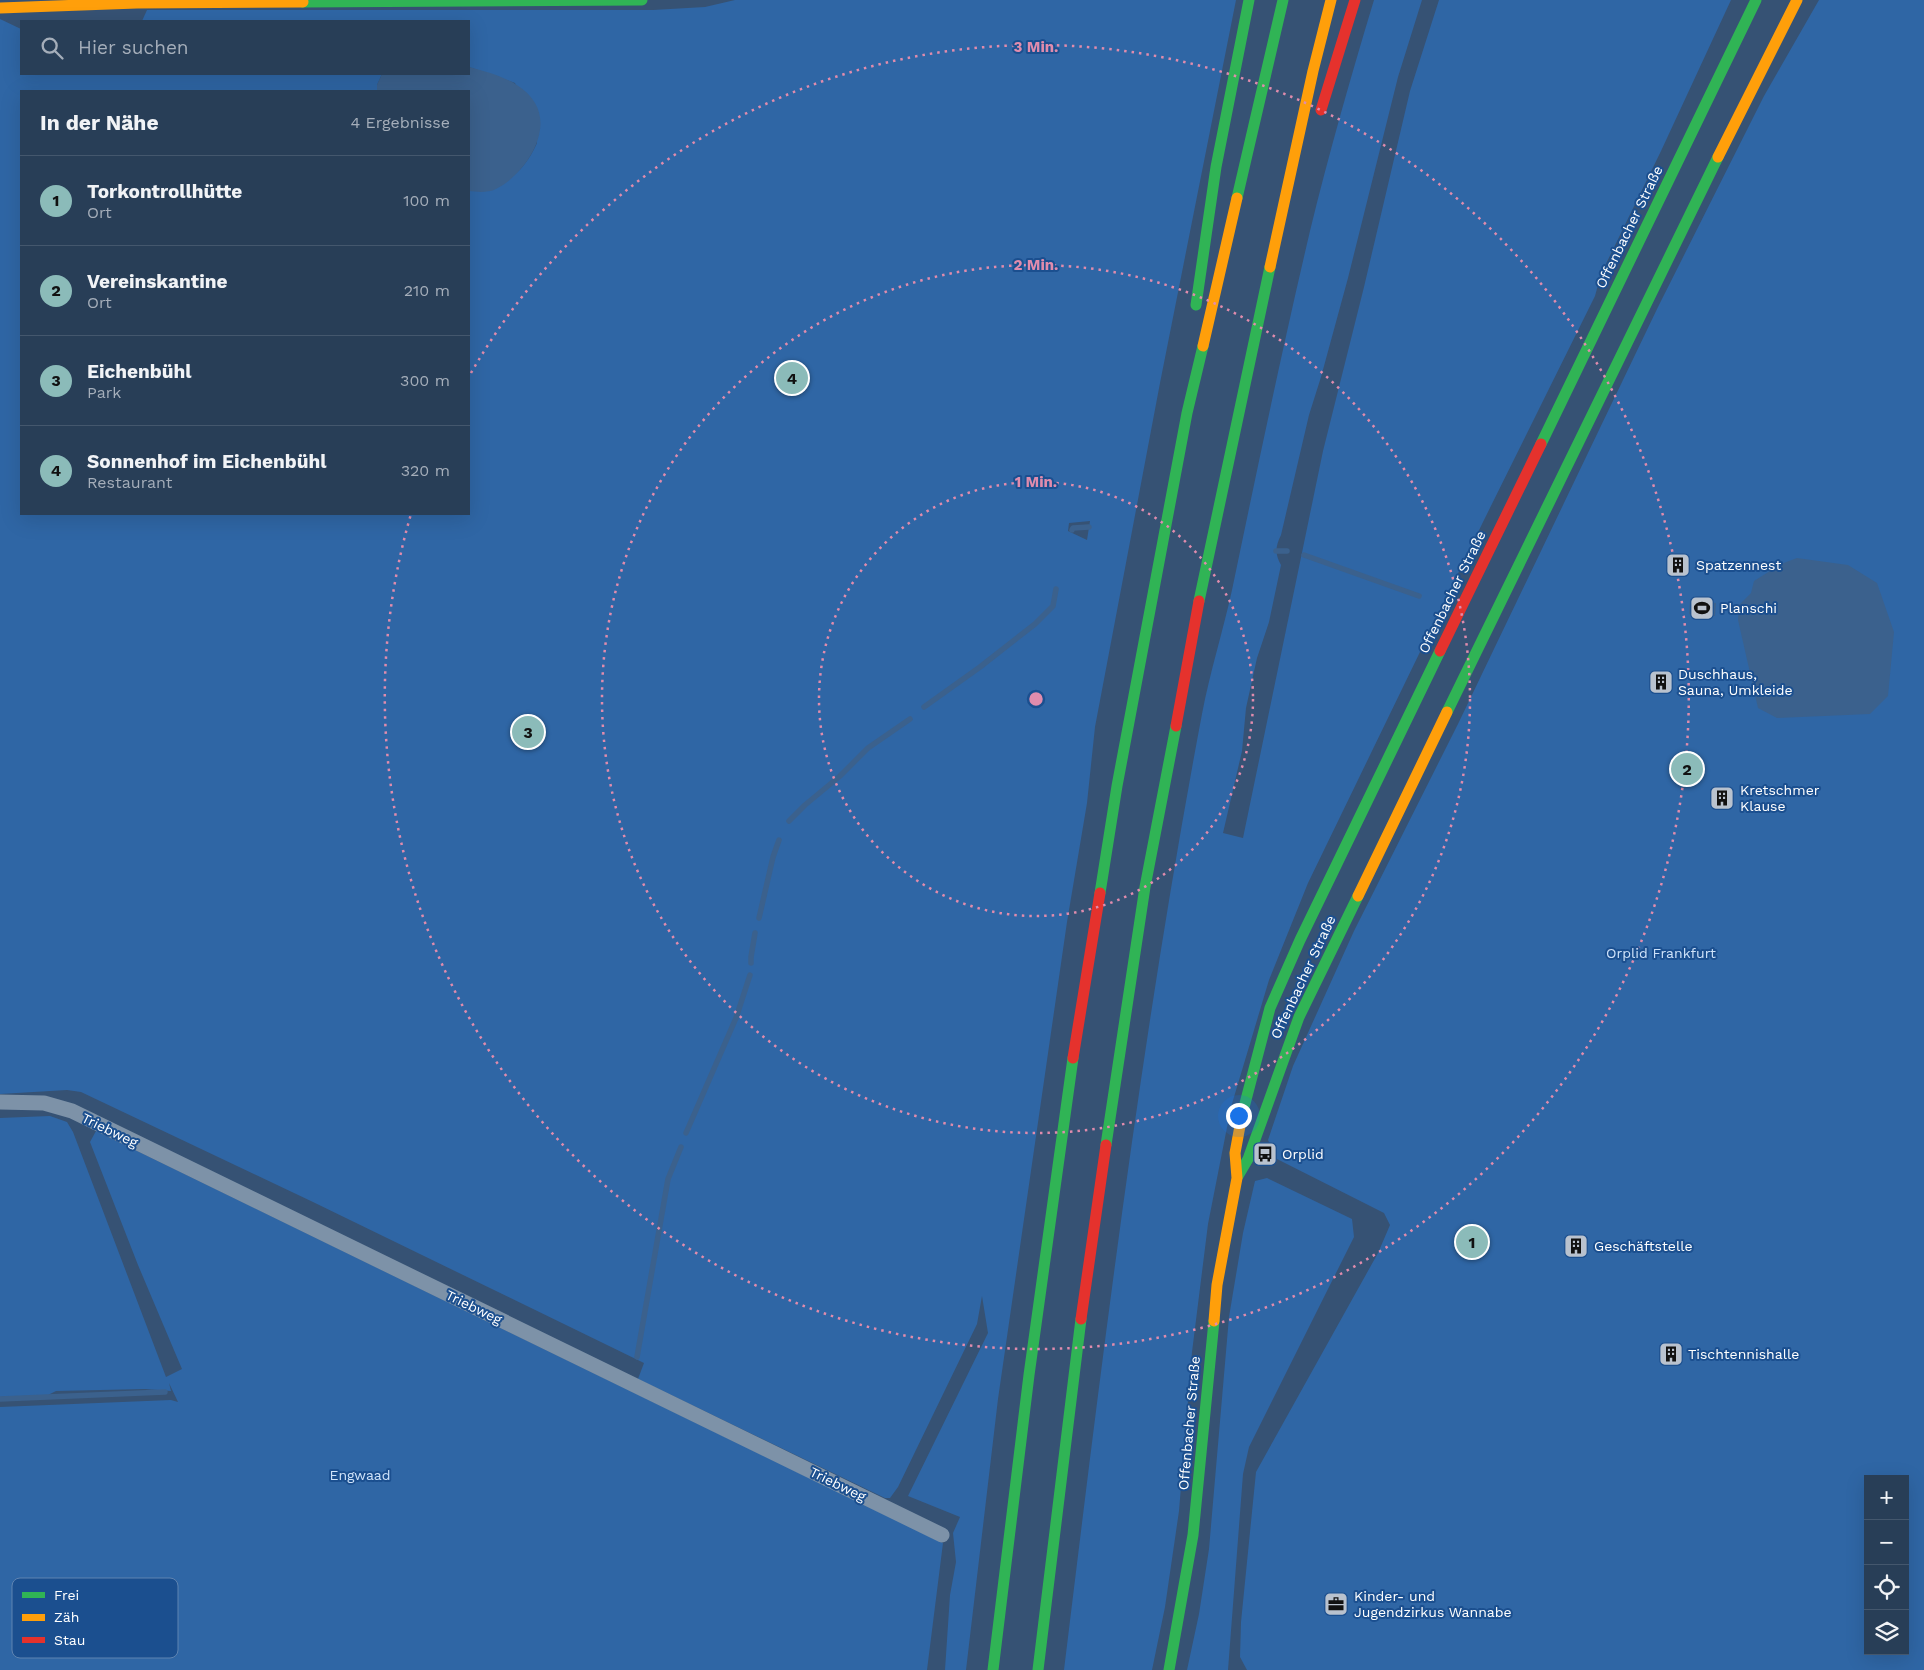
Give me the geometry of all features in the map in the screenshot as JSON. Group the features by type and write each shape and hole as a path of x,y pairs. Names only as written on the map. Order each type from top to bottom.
{"main road":[{"path":"0,8 146,2 642,0"},
{"path":"1195,318 1198,282 1216,167 1249,0"},
{"path":"993,1670 1029,1375 1065,1108 1117,786 1187,414 1283,0"},
{"path":"1038,1670 1073,1376 1145,887 1208,556 1270,265 1332,0"},
{"path":"1318,119 1355,0"},
{"name":"Offenbacher Straße","path":"1168,1670 1193,1535 1217,1285 1237,1178 1235,1153 1245,1101 1270,1008 1285,972 1756,0"},
{"name":"Offenbacher Straße","path":"1237,1178 1248,1159 1298,1017 1723,146 1797,0"},
{"path":"1270,265 1304,163"},
{"path":"1187,414 1193,336"}],"street":[{"name":"Triebweg","path":"0,1102 44,1103 72,1112 942,1535"}],"green space":[{"path":"735,0 1236,0 1160,383 1095,727 1087,803 1067,922 998,1399 966,1670 945,1670 950,1595 956,1562 953,1533 960,1517 908,1496 988,1333 982,1296 977,1324 898,1487 890,1498 885,1498 638,1379 644,1363 313,1202 81,1092 67,1090 0,1094 0,19 20,29 20,75 382,75 377,90 20,90 20,515 470,515 470,191 492,187 510,178 525,163 537,143 515,83 470,67 470,20 142,20 147,10 653,10 705,7","holes":["1090,521 1087,540 1068,531 1069,523"]},
{"path":"1374,0 1422,0 1398,77 1348,278 1309,415 1277,547 1277,554 1281,565 1269,622 1257,658 1246,708 1242,751 1223,833 1243,838 1323,451 1410,91 1439,0 1731,0 1601,274 1595,296 1308,883 1269,980 1231,1107 1208,1224 1192,1352 1179,1511 1165,1607 1152,1670 1064,1670 1109,1310 1142,1071 1180,833 1202,714 1232,590 1310,231 1340,115"},
{"name":"Orplid Frankfurt","path":"1819,0 1924,0 1924,1670 1247,1670 1240,1657 1241,1622 1256,1472 1378,1253 1390,1225 1384,1213 1277,1159 1268,1140 1293,1066 1354,931 1458,724 1658,307 1764,96"},
{"name":"Engwaad","path":"50,1116 67,1122 73,1132 166,1377 182,1369 138,1265 90,1142 96,1131 943,1543 927,1670 0,1670 0,1407 171,1400 178,1402 169,1383 171,1391 145,1389 56,1391 48,1395 0,1397 0,1118"},
{"path":"1267,1178 1352,1219 1354,1237 1249,1447 1243,1474 1228,1670 1187,1670 1199,1614 1209,1549 1229,1317 1243,1233 1255,1181"}],"shaded area":[{"path":"470,67 497,75 522,89 535,103 540,115 538,140 525,164 506,183 490,191 470,191 470,90 377,90 382,75 470,75"},
{"path":"1797,558 1848,565 1877,583 1894,632 1888,696 1870,714 1777,718 1758,708 1738,620 1739,605 1751,593 1754,581 1781,564"},
{"name":"Planschi","path":"1690,601 1716,603 1715,616 1689,614"}],"waterway":[{"path":"1072,530 1073,528 1089,527"},
{"path":"1276,551 1287,551"},
{"path":"1304,555 1419,596"},
{"path":"924,707 980,667 1035,624 1053,606 1056,589"},
{"path":"789,821 840,776 868,748 910,719"},
{"path":"759,918 773,857 779,840"},
{"path":"751,963 755,933"},
{"path":"686,1133 736,1018 750,975"},
{"path":"637,1357 668,1179 681,1147"},
{"path":"0,1399 165,1392"}],"traffic: fast":[{"path":"303,2 642,0"},
{"path":"1196,305 1216,167 1249,0"},
{"path":"1237,198 1283,0"},
{"path":"1541,444 1756,0"},
{"path":"1447,712 1718,157"},
{"path":"1199,601 1270,267"},
{"path":"1100,893 1117,786 1187,413 1203,346"},
{"path":"1242,1115 1270,1008 1300,940 1440,651"},
{"path":"1106,1145 1145,887 1176,726"},
{"path":"1238,1176 1248,1159 1299,1017 1358,896"},
{"path":"993,1670 1029,1375 1073,1058"},
{"path":"1038,1670 1081,1319"},
{"path":"1169,1670 1193,1535 1214,1321"}],"traffic: slow":[{"path":"1270,267 1313,71 1331,0"},
{"path":"1718,157 1797,0"},
{"path":"0,8 137,3 303,2"},
{"path":"1203,346 1237,198"},
{"path":"1358,896 1447,712"},
{"path":"1214,1321 1217,1285 1237,1178 1235,1153 1242,1115"}],"traffic: jam":[{"path":"1321,110 1355,0"},
{"path":"1440,651 1541,444"},
{"path":"1176,726 1199,601"},
{"path":"1073,1058 1100,893"},
{"path":"1081,1319 1106,1145"}],"place":[{"name":"Sonnenhof im Eichenbühl","path":"792,378"},
{"name":"Spatzennest","path":"1678,565"},
{"name":"Planschi","path":"1702,608"},
{"name":"Duschhaus, Sauna, Umkleide","path":"1661,682"},
{"name":"Eichenbühl","path":"528,732"},
{"name":"Vereinskantine","path":"1687,769"},
{"name":"Kretschmer Klause","path":"1722,798"},
{"name":"Orplid","path":"1265,1154"},
{"name":"Torkontrollhütte","path":"1472,1242"},
{"name":"Geschäftstelle","path":"1576,1246"},
{"name":"Tischtennishalle","path":"1671,1354"},
{"name":"Kinder- und Jugendzirkus Wannabe","path":"1336,1604"}]}
